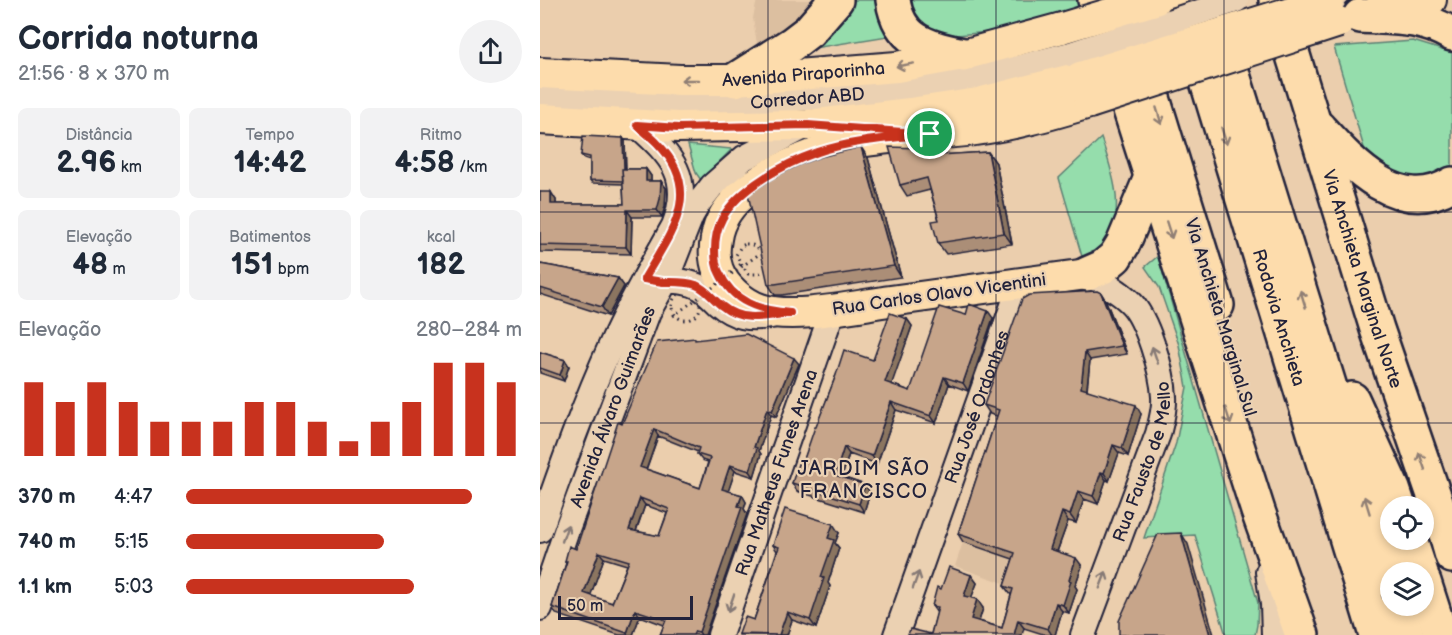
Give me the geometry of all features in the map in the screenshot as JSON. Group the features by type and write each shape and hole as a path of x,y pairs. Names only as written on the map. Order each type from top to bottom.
{"highway":[{"path":"735,80 809,31 836,0"},
{"path":"893,0 901,26 915,39 934,48 963,55"},
{"path":"1095,0 1258,511 1302,635"},
{"name":"Via Anchieta Marginal Sul","path":"1123,0 1318,635"},
{"name":"Rodovia Anchieta","path":"1182,0 1376,635"},
{"name":"Rodovia Anchieta","path":"1210,0 1384,562"},
{"name":"Via Anchieta Marginal Norte","path":"1276,0 1377,329 1439,510 1452,556"},
{"path":"1343,13 1415,19 1428,22 1452,34"},
{"path":"1312,121 1355,167 1394,190 1422,194 1435,192 1452,184"},
{"path":"1087,274 1103,267 1115,257 1123,244 1152,175"},
{"path":"1282,327 1307,458 1353,635"},
{"path":"1318,349 1349,394 1359,413 1395,496"},
{"path":"1434,613 1441,635"},
{"path":"1401,616 1407,635"}],"main road":[{"path":"728,261 716,238 721,220 738,197 761,181 817,152 859,142 1009,124 1155,0"},
{"path":"540,119 678,128 808,125 910,113 978,103 1076,65 1343,13 1431,0"},
{"name":"Avenida Piraporinha","path":"540,73 680,80 735,80 897,67 963,55 1076,65"},
{"path":"808,125 930,134"},
{"name":"Rua Carlos Olavo Vicentini","path":"728,261 719,274 730,289 747,303 760,309 790,313 1087,274"}],"street":[{"name":"Corredor ABD","path":"540,95 692,104 903,91 1076,65 1236,0"},
{"name":"Avenida Álvaro Guimarães","path":"540,608 648,312 655,281 682,200 678,177 672,161 659,145 637,125"},
{"name":"Avenida Álvaro Guimarães","path":"540,530 567,453 612,343 684,236 698,204 712,186 744,158 808,125"},
{"path":"684,236 699,293"},
{"name":"Rua Fausto de Mello","path":"1083,635 1158,434 1165,399 1159,367 1144,321 1136,308 1119,292 1087,274"},
{"name":"Rua Carlos Olavo Vicentini","path":"655,281 686,282 699,293 739,316 760,317 790,313"},
{"name":"Rua José Ordonhes","path":"896,635 1021,283"},
{"name":"Rua Matheus Funes Arena","path":"720,635 833,309"},
{"path":"1258,511 1274,604 1274,635"}],"path":[{"path":"699,293 683,292 675,296 671,303 674,316 682,321 689,321 696,317 700,312 699,293 728,261 736,255 741,246 752,244 757,247 766,259 766,269 758,274 748,274 728,261"},
{"path":"674,316 762,252"}],"shaded area":[{"path":"757,0 821,0 790,29 757,44 753,18"},
{"path":"963,542 1012,558 1004,583 955,566"}],"green space":[{"path":"851,0 878,0 894,35 814,48"},
{"path":"911,0 1084,0 1086,6 989,32 957,35 926,29 911,11"},
{"path":"1413,41 1452,53 1452,170 1448,174 1395,181 1367,158 1334,47"},
{"path":"1101,138 1116,193 1115,221 1102,246 1083,260 1059,178"},
{"path":"688,145 732,149 701,180 696,173"},
{"path":"1158,256 1258,603 1255,635 1226,635 1195,535 1144,538 1176,443 1187,387 1179,345 1159,287 1145,267"}],"building":[{"path":"583,136 623,138 623,181 590,180 590,157 581,155"},
{"path":"861,147 894,266 768,284 748,194 776,176 801,164"},
{"path":"889,147 920,148 922,156 988,152 1004,233 938,243 932,221 939,220 927,178 900,185"},
{"path":"622,169 646,169 646,181 661,181 657,210 627,210 626,247 540,245 540,192 551,192 551,204 624,204"},
{"path":"540,264 618,278 602,307 540,288"},
{"path":"1097,291 1101,293 1122,346 1085,352 1081,388 1136,405 1122,448 1113,445 1104,473 1101,472 1093,496 1078,491 1070,515 1062,512 1050,549 1076,558 1063,605 1056,603 1048,629 1018,620 1014,635 908,635 910,629 931,634 938,607 932,606 937,587 941,589 949,567 971,575 964,596 977,599 971,619 1002,628 1013,589 1004,586 1015,553 958,534 999,410 984,405 1022,299 1029,295"},
{"path":"969,304 988,311 963,383 944,377 931,416 891,402 872,456 844,447 835,475 865,485 859,504 792,483 798,464 802,465 844,350 873,360 890,313 907,319 885,382 910,391 939,307 966,315"},
{"path":"746,334 794,358 772,411 767,409 754,447 757,448 750,471 730,465 722,489 742,495 738,506 742,507 699,632 695,631 693,635 660,635 666,620 635,610 627,633 552,607 567,561 565,561 569,546 576,549 618,422 622,424 657,342 695,338 695,340","holes":["654,429 699,448 697,454 710,458 700,488 640,467","640,498 669,509 659,536 629,530","599,552 629,561 612,603 584,593"]},
{"path":"540,352 565,360 560,375 540,368"},
{"path":"785,509 833,524 828,538 834,540 821,577 824,578 810,620 787,612 779,635 739,634 745,617 754,620 779,547 773,545"},
{"path":"1181,533 1210,635 1119,635 1119,621 1158,534"}],"district":[{"name":"JARDIM SÃO FRANCISCO","path":"864,480"}],"route":[{"path":"637,125 678,128 808,125 930,134 859,142 817,152 777,171 738,197 730,206 721,220 716,238 715,259 719,274 730,289 747,303 760,309 790,313 760,317 739,316 693,284 644,279 674,226 682,200 681,188 672,161 659,145 637,125"}]}
